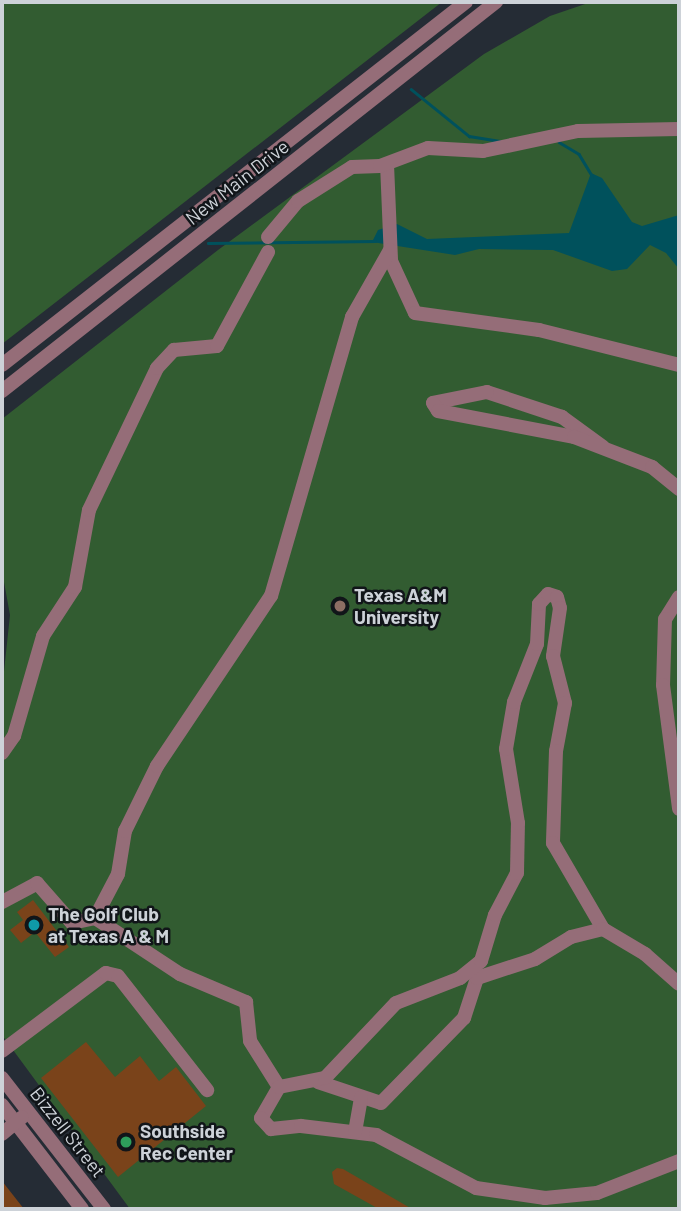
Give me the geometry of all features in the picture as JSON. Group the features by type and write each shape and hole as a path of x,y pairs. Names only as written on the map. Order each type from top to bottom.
{"street":[{"name":"New Main Drive","path":"2,365 466,2"},
{"name":"New Main Drive","path":"2,391 496,2"},
{"path":"2,753 14,736 43,636 75,587 89,510 158,368 174,350 216,346 288,210 334,174 387,164 428,148 483,151 578,131 679,129"},
{"path":"296,134 310,149"},
{"path":"387,164 392,215 390,250 407,300 423,316 539,330 679,365"},
{"path":"95,918 118,874 125,831 157,766 271,596 352,317 390,250"},
{"path":"102,287 115,302"},
{"path":"603,447 562,417 487,392 433,402 438,411 561,432 652,467 679,489"},
{"path":"318,1082 355,1052 396,1003 460,978 481,961 495,915 517,873 519,823 506,749 514,702 537,644 539,604 548,594 557,597 560,608 553,656 565,703 556,751 553,843 603,929 645,954 679,985"},
{"path":"679,597 665,619 663,685 679,809"},
{"path":"2,902 37,883 72,923 95,918 180,974 246,1002 250,1041 279,1087"},
{"path":"603,929 571,936 535,958 481,975 464,1017 399,1090 382,1103 318,1082 279,1087 263,1108 263,1125 376,1135 432,1161 476,1188 530,1197 597,1193 679,1161"},
{"path":"2,1051 106,974 118,976 207,1090"},
{"name":"Bizzell Street","path":"2,1078 104,1209"},
{"path":"355,1132 361,1098"},
{"name":"Bizzell Street","path":"2,1105 82,1209"},
{"path":"2,1134 29,1112"}],"green space":[{"path":"2,2 442,2 2,344"},
{"name":"Texas A&M University","path":"591,2 679,2 679,1209 130,1209 2,1035 2,690 10,615 2,571 2,419 218,250 484,54 550,16"}],"water":[{"path":"591,173 602,178 632,222 642,226 679,215 679,269 666,253 650,245 627,269 612,271 553,250 479,249 455,255 372,242 378,230 397,224 427,239 569,233"}],"building":[{"name":"The Golf Club at Texas A & M","path":"33,900 69,947 55,957 35,932 21,943 10,930 23,920 17,912"},
{"name":"Southside Rec Center","path":"86,1042 115,1077 140,1056 159,1081 176,1067 206,1106 118,1177 41,1078"},
{"path":"337,1168 412,1209 379,1209 334,1184 332,1172"},
{"path":"2,1181 24,1209 2,1209"}],"waterway":[{"path":"411,89 469,136 500,141"},
{"path":"559,142 579,154 592,176"},
{"path":"208,243 375,241"}],"place":[{"name":"Texas A&M University","path":"340,606"},
{"name":"The Golf Club at Texas A & M","path":"34,925"},
{"name":"Southside Rec Center","path":"126,1142"}]}
